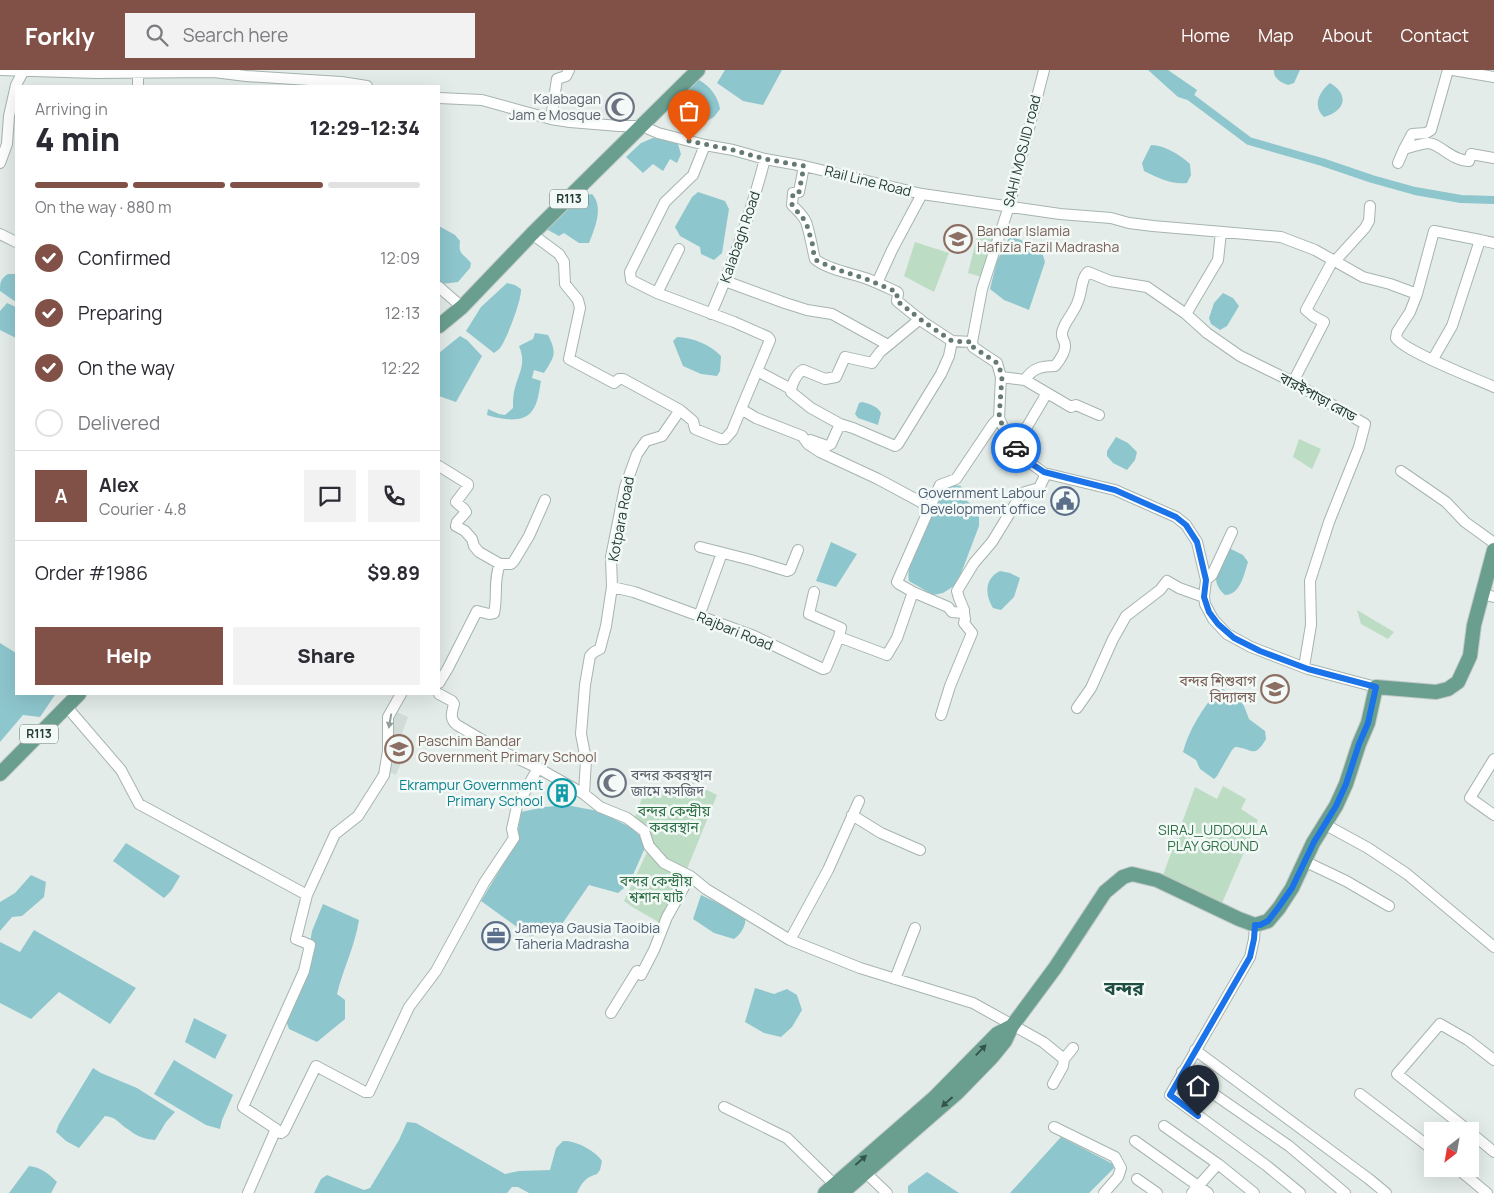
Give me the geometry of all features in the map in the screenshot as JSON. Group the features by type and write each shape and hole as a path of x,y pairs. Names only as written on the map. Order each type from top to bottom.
{"main road":[{"name":"R113","path":"440,325 462,307 532,234 698,70"},
{"path":"834,1190 866,1173 957,1093 1001,1047 1012,1026 1055,968 1105,892 1123,877 1132,874 1157,880 1255,925 1268,921 1292,888 1304,861 1326,825 1346,784 1368,723 1376,687 1436,692 1448,689 1458,682 1470,656 1474,625 1488,595 1494,550"},
{"name":"R113","path":"0,774 78,695"},
{"path":"834,1190 935,1097 997,1034 1012,1026"}],"street":[{"path":"0,70 23,72 214,72 360,85"},
{"path":"551,119 557,79 566,76 569,70"},
{"name":"SAHI MOSJID road","path":"972,342 982,289 1008,206 1044,70"},
{"path":"1398,163 1412,134 1426,133 1431,130 1448,70"},
{"path":"1453,70 1494,77"},
{"path":"16,85 23,72"},
{"path":"138,72 138,85"},
{"path":"0,163 7,144 9,116 15,89"},
{"name":"Rail Line Road","path":"440,98 482,100 551,119 619,126 642,126 705,145 922,194 1060,214 1110,218 1140,224 1281,237 1315,250 1363,278 1390,284 1417,294"},
{"path":"1404,149 1431,144 1462,161 1469,162 1471,154 1494,158"},
{"path":"532,234 559,254 564,262 565,284 578,300 580,308 569,359 614,383 623,379 680,410 693,421 695,429 720,439 725,439 732,431 770,340 768,337 734,322 657,293 631,280 630,272 666,202 693,174 705,145"},
{"name":"Kalabagh Road","path":"711,314 726,281 765,159"},
{"path":"804,166 799,192 793,193 792,205 806,222 816,260 897,292 897,301 920,319 952,341 972,342 973,347 997,363 1002,377 999,418 1010,441 1029,462 1044,472 1115,490 1176,517 1186,525 1197,542 1206,580 1204,597 1209,612 1227,634 1251,647 1304,667 1376,687"},
{"path":"877,283 892,250 922,194"},
{"path":"1294,382 1324,322 1306,310 1334,260 1366,228 1369,221 1370,206"},
{"path":"1494,243 1434,230 1417,294 1410,312 1397,332 1396,338 1408,348 1494,386"},
{"path":"1186,314 1218,260 1221,232"},
{"path":"0,234 15,242"},
{"path":"1433,360 1452,326 1480,240"},
{"path":"657,293 679,249"},
{"name":"বারইপাড়া রোড","path":"1025,380 1034,370 1044,366 1055,366 1061,358 1066,345 1062,333 1078,301 1084,277 1088,272 1110,281 1147,287 1186,314 1207,333 1240,356 1294,382 1365,424 1359,447 1329,522 1310,582 1311,625 1304,667"},
{"path":"726,281 771,299 808,310 832,314 888,345"},
{"path":"440,288 462,307"},
{"path":"791,389 801,370 826,379 834,378 845,357 872,364 880,352 920,319"},
{"path":"757,372 791,389 793,394 811,408 840,424 894,446 898,444 941,374 949,356 952,341"},
{"path":"1002,377 1025,380 1071,407 1074,404 1083,406 1099,415"},
{"path":"1015,446 1047,393"},
{"name":"Kotpara Road","path":"584,794 586,760 581,734 585,685 590,656 600,650 606,626 612,587 611,557 625,487 634,460 646,441 662,436 680,410"},
{"path":"741,410 823,446 830,444 840,424"},
{"path":"964,613 952,612 948,607 913,592 898,582 940,485 956,479 999,418"},
{"path":"802,436 808,444 820,452 878,479 930,507"},
{"path":"440,467 468,484 456,502 466,512 457,522 456,526 465,531 479,552 500,564 511,564 514,561 529,536 545,500"},
{"path":"941,715 950,686 972,633 964,623 964,610 957,591 974,563 986,552 1022,492 1039,488 1044,478 1044,472"},
{"path":"1401,472 1446,502 1465,522 1494,543"},
{"path":"1206,580 1212,575 1232,532"},
{"path":"700,547 787,571 790,570 798,550"},
{"path":"699,616 722,553"},
{"path":"440,681 478,611 489,614 494,613 496,605 496,576 500,564"},
{"path":"1077,708 1091,688 1113,639 1130,612 1160,590 1167,580 1179,588 1204,597"},
{"name":"Rajbari Road","path":"612,587 634,592 754,636 823,669 826,668 839,638"},
{"path":"814,592 808,614 841,628 839,638 887,655 897,638 913,592"},
{"path":"440,694 452,700 454,704 451,718 453,722 499,750 538,768 584,794 600,807 627,818 644,832 649,846 664,862 690,876 706,889 790,940 860,968 973,1002 1012,1026 1044,1042 1064,1059"},
{"path":"400,695 388,718 388,751 384,775 358,816 335,834 307,896 296,933 296,939 310,945 304,971 243,1107 282,1133 316,1066 365,1092 369,1092 409,1006 436,971 484,883 514,838 512,829 517,806 538,768"},
{"path":"66,706 121,770 139,804 307,896"},
{"path":"1494,759 1490,775 1470,798 1494,815"},
{"path":"790,940 828,870 859,802"},
{"path":"852,816 881,833 920,850"},
{"path":"1326,825 1368,848 1407,874 1494,947"},
{"path":"1304,861 1346,881 1389,906"},
{"path":"611,1013 636,970 641,975 654,950 667,917 690,876"},
{"path":"1255,925 1250,957 1170,1095 1267,1166 1300,1193"},
{"path":"895,979 915,928"},
{"path":"1457,1122 1397,1074 1440,1024 1468,1040 1494,1060"},
{"path":"1053,1084 1063,1066 1064,1059 1073,1048"},
{"path":"1195,1050 1386,1193"},
{"path":"1182,1072 1289,1146 1345,1193"},
{"path":"1360,1094 1424,1143"},
{"path":"724,1107 787,1138 834,1190"},
{"path":"1164,1126 1218,1164 1254,1193"},
{"path":"1054,1127 1115,1157 1121,1168 1118,1177 1104,1193"},
{"path":"248,1193 276,1129"},
{"path":"1479,1140 1494,1152"},
{"path":"1135,1141 1196,1189 1208,1193"},
{"path":"1196,1189 1218,1164"},
{"path":"866,1173 887,1193"},
{"path":"1469,1178 1487,1193"},
{"path":"1137,1179 1157,1193"}],"shaded area":[{"path":"394,711 408,717 401,736 410,741 396,775 390,772 390,734"}],"green space":[{"path":"979,229 996,232 982,277 968,273"},
{"path":"915,242 949,253 934,292 904,276"},
{"path":"1299,439 1321,449 1312,469 1293,457"},
{"path":"1357,610 1394,632 1388,639 1361,624"},
{"name":"বন্দর কেন্দ্রীয় কবরস্থান","path":"691,782 717,795 687,869 664,858 647,829 635,817 645,790 660,790 669,787 684,792"},
{"name":"SIRAJ_UDDOULA PLAY GROUND","path":"1223,786 1246,799 1241,809 1258,820 1222,903 1163,875 1195,787 1217,799"},
{"name":"বন্দর কেন্দ্রীয় শ্বশান ঘাট","path":"648,850 686,879 662,924 624,901"}],"water":[{"path":"725,70 782,70 763,105 743,101 717,83"},
{"path":"1148,70 1168,70 1197,90 1191,101 1178,97"},
{"path":"1274,70 1300,70 1294,83 1288,85 1278,80"},
{"path":"699,80 710,89 718,100 720,109 714,117 703,123 668,112 672,102 680,93"},
{"path":"1330,83 1340,93 1342,102 1337,111 1324,117 1318,108 1318,99"},
{"path":"653,138 677,141 681,154 677,163 670,159 663,171 653,164 643,173 626,157 641,143"},
{"path":"1151,145 1172,151 1190,164 1191,175 1187,183 1170,182 1144,171 1142,163"},
{"path":"698,192 725,201 729,209 722,253 714,260 701,254 700,247 680,236 675,227 692,197"},
{"path":"592,194 596,199 598,211 596,224 589,243 579,243 564,233 559,236 546,229 576,198"},
{"path":"440,227 455,235 460,241 460,251 471,263 470,268 458,282 440,283"},
{"path":"1010,236 1042,252 1045,262 1029,310 1004,300 990,289 997,261"},
{"path":"8,274 15,274 15,301 0,291 3,278"},
{"path":"507,283 521,289 521,294 517,310 506,336 500,349 494,353 466,331 481,307"},
{"path":"1223,293 1233,298 1239,306 1227,326 1220,330 1211,324 1209,318 1214,303"},
{"path":"7,303 15,307 15,338 0,330 0,311"},
{"path":"535,333 548,335 554,350 551,362 544,373 534,370 532,378 541,381 536,405 523,418 505,419 487,415 488,409 505,415 513,408 514,392 522,364 519,346 533,339"},
{"path":"460,336 467,340 482,356 456,402 440,396 440,352"},
{"path":"677,337 701,342 721,356 720,371 717,376 701,374 683,366 673,341"},
{"path":"862,402 873,406 881,413 878,425 858,418 855,414 859,403"},
{"path":"1116,437 1128,443 1137,452 1135,460 1127,470 1113,463 1107,456 1107,451"},
{"path":"961,486 967,501 979,515 979,526 957,584 943,593 933,595 909,581 911,560 934,506 945,487"},
{"path":"831,542 857,554 836,587 816,581"},
{"path":"1229,548 1243,555 1248,562 1238,588 1234,592 1225,595 1217,583 1216,577 1219,566"},
{"path":"1000,571 1020,578 1014,597 1001,610 993,608 987,593 991,578"},
{"path":"0,643 15,652 15,695 55,695 40,717 23,715 0,742"},
{"path":"1223,689 1237,696 1244,706 1249,719 1265,731 1266,739 1255,751 1235,747 1214,779 1200,769 1196,760 1183,752 1189,735 1202,711 1218,690"},
{"path":"566,805 598,811 632,828 645,843 644,850 629,884 618,893 589,885 562,924 542,930 531,937 481,901 516,843 521,812"},
{"path":"126,843 180,876 171,891 164,898 113,861"},
{"path":"31,875 46,882 44,897 22,916 12,917 0,931 0,902 15,893"},
{"path":"701,895 745,916 745,923 739,935 734,939 714,933 693,919"},
{"path":"323,904 359,920 355,939 337,994 345,1000 345,1019 317,1042 289,1029 283,1012 306,966 312,931"},
{"path":"34,930 136,988 110,1024 59,992 31,1019 0,1003 0,942 20,952"},
{"path":"755,988 774,994 787,989 797,995 802,1010 792,1027 781,1037 764,1033 745,1022"},
{"path":"194,1018 227,1035 215,1059 185,1042"},
{"path":"174,1060 233,1095 220,1129 206,1125 154,1094"},
{"path":"93,1068 137,1088 175,1112 166,1122 155,1140 139,1136 115,1119 105,1116 79,1148 66,1141 56,1132"},
{"path":"407,1122 416,1123 505,1174 519,1171 550,1170 556,1148 563,1141 579,1144 599,1157 602,1161 600,1170 597,1174 584,1181 577,1193 529,1193 518,1187 512,1187 507,1193 314,1193 321,1179 327,1175 364,1190 370,1188 399,1140"},
{"path":"1061,1137 1113,1164 1114,1168 1089,1193 1010,1193"},
{"path":"29,1166 44,1171 57,1182 51,1193 9,1193"},
{"path":"927,1172 959,1193 908,1193 908,1186"}],"waterway":[{"path":"1185,93 1249,141 1415,191 1461,199 1494,200"}],"way so far":[{"path":"689,141 804,166 800,190 798,193 793,193 791,201 792,205 806,222 816,260 897,292 897,301 924,322 952,341 972,342 973,347 997,363 1002,377 999,418 1010,441 1016,448"}],"place":[{"name":"Kalabagan Jam e Mosque","path":"620,107"},
{"name":"Bandar Islamia Hafizia Fazil Madrasha","path":"958,239"},
{"name":"Government Labour Development office","path":"1065,501"},
{"name":"বন্দর শিশুবাগ বিদ্যালয়","path":"1275,689"},
{"name":"Paschim Bandar Government Primary School","path":"399,749"},
{"name":"বন্দর কবরস্থান জামে মসজিদ","path":"612,783"},
{"name":"Ekrampur Government Primary School","path":"562,793"},
{"name":"Jameya Gausia Taoibia Taheria Madrasha","path":"496,936"}],"district":[{"name":"বন্দর","path":"1124,988"}],"route":[{"path":"1016,448 1029,462 1044,472 1115,490 1176,517 1186,525 1197,542 1206,580 1205,604 1213,619 1227,634 1260,651 1308,669 1330,673 1349,681 1376,687 1368,723 1336,806 1314,842 1292,888 1268,921 1255,925 1250,957 1170,1095 1198,1116"}]}
